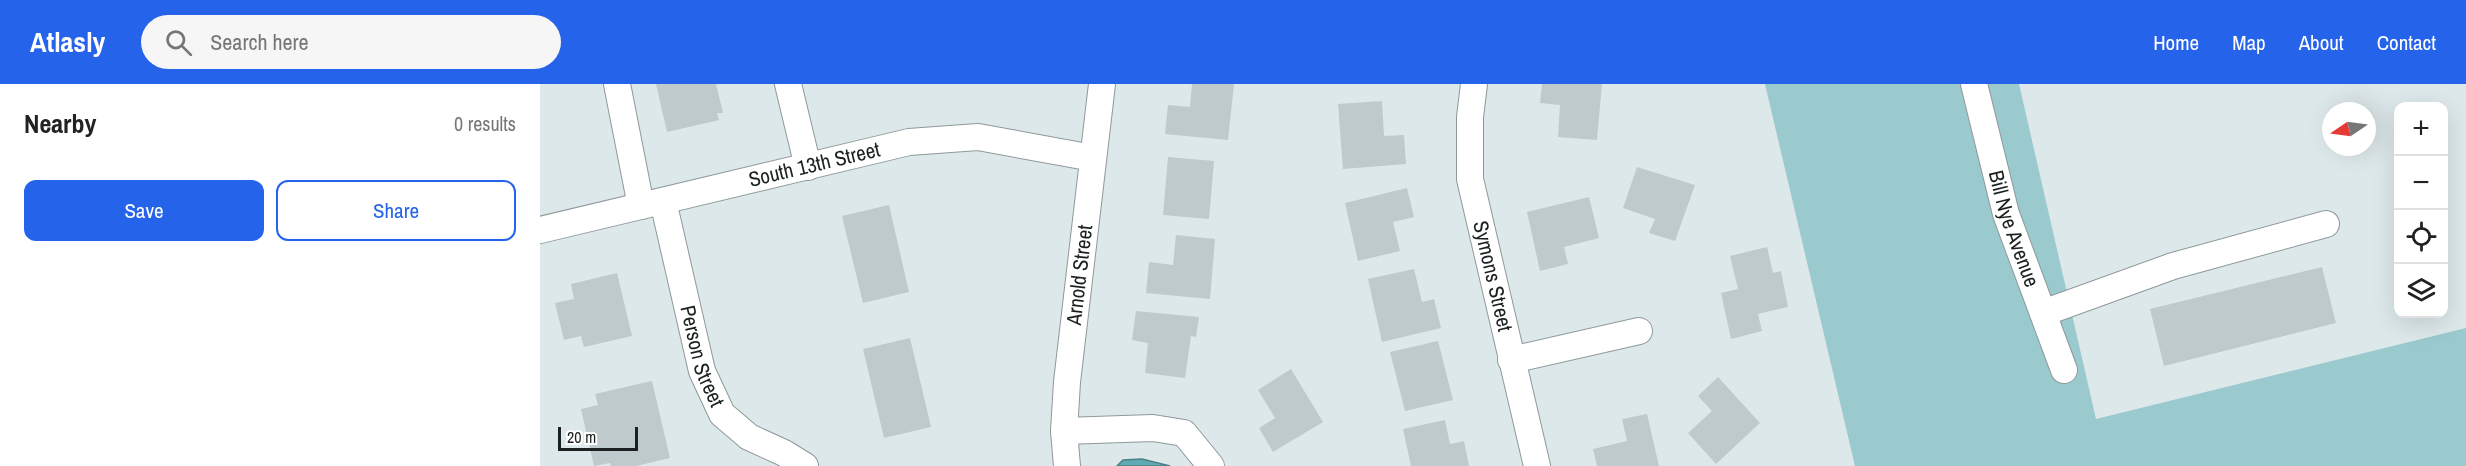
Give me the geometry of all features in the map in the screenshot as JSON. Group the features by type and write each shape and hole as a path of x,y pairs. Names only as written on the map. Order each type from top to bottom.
{"street":[{"name":"Person Street","path":"617,84 702,371 722,414 749,437 784,453 805,466"},
{"path":"788,84 808,167"},
{"name":"Arnold Street","path":"1067,466 1064,431 1067,382 1102,84"},
{"name":"Symons Street","path":"1474,84 1470,117 1470,179 1537,466"},
{"name":"Bill Nye Avenue","path":"1974,84 2006,214 2064,370"},
{"name":"South 13th Street","path":"540,230 909,142 978,137 1093,158"},
{"path":"2043,313 2173,266 2326,224"},
{"path":"1512,360 1639,331"},
{"path":"1064,431 1153,428 1184,433 1211,466"}],"shaded area":[{"path":"1765,84 2019,84 2096,419 2466,328 2466,466 1855,466"},
{"path":"1142,459 1170,466 1117,466 1123,460"}],"building":[{"path":"656,84 716,84 723,113 717,113 719,120 667,132"},
{"path":"1192,84 1234,84 1228,140 1165,134 1168,105 1190,107"},
{"path":"1542,84 1602,84 1597,140 1558,137 1560,105 1540,103"},
{"path":"1382,101 1384,136 1404,135 1406,164 1343,169 1338,104"},
{"path":"1168,157 1214,161 1209,219 1163,215"},
{"path":"1637,167 1695,185 1675,241 1649,233 1655,219 1623,208"},
{"path":"1407,188 1414,217 1393,222 1400,251 1358,261 1345,203"},
{"path":"1589,197 1599,238 1564,247 1568,264 1540,271 1527,212"},
{"path":"889,205 909,292 863,303 842,216"},
{"path":"1176,235 1215,239 1210,299 1146,293 1149,262 1173,265"},
{"path":"1767,247 1773,273 1781,271 1788,307 1758,314 1762,331 1731,339 1721,293 1738,289 1730,256"},
{"path":"2322,267 2336,323 2164,366 2150,309"},
{"path":"1414,269 1422,302 1434,299 1441,328 1382,342 1368,279"},
{"path":"617,273 632,336 584,347 581,336 564,340 555,303 574,299 571,284"},
{"path":"1136,311 1199,317 1196,337 1191,336 1185,378 1145,373 1148,343 1132,340"},
{"path":"910,338 931,427 884,438 863,349"},
{"path":"1438,341 1453,400 1405,411 1390,352"},
{"path":"1291,369 1323,422 1273,452 1259,428 1275,418 1258,390"},
{"path":"1718,377 1760,423 1716,464 1688,433 1712,411 1698,396"},
{"path":"652,381 670,458 636,466 611,466 610,463 594,466 581,409 598,405 595,394"},
{"path":"1647,414 1659,466 1597,466 1593,449 1627,441 1622,419"},
{"path":"1445,420 1450,444 1464,441 1469,466 1411,466 1403,429"}]}
